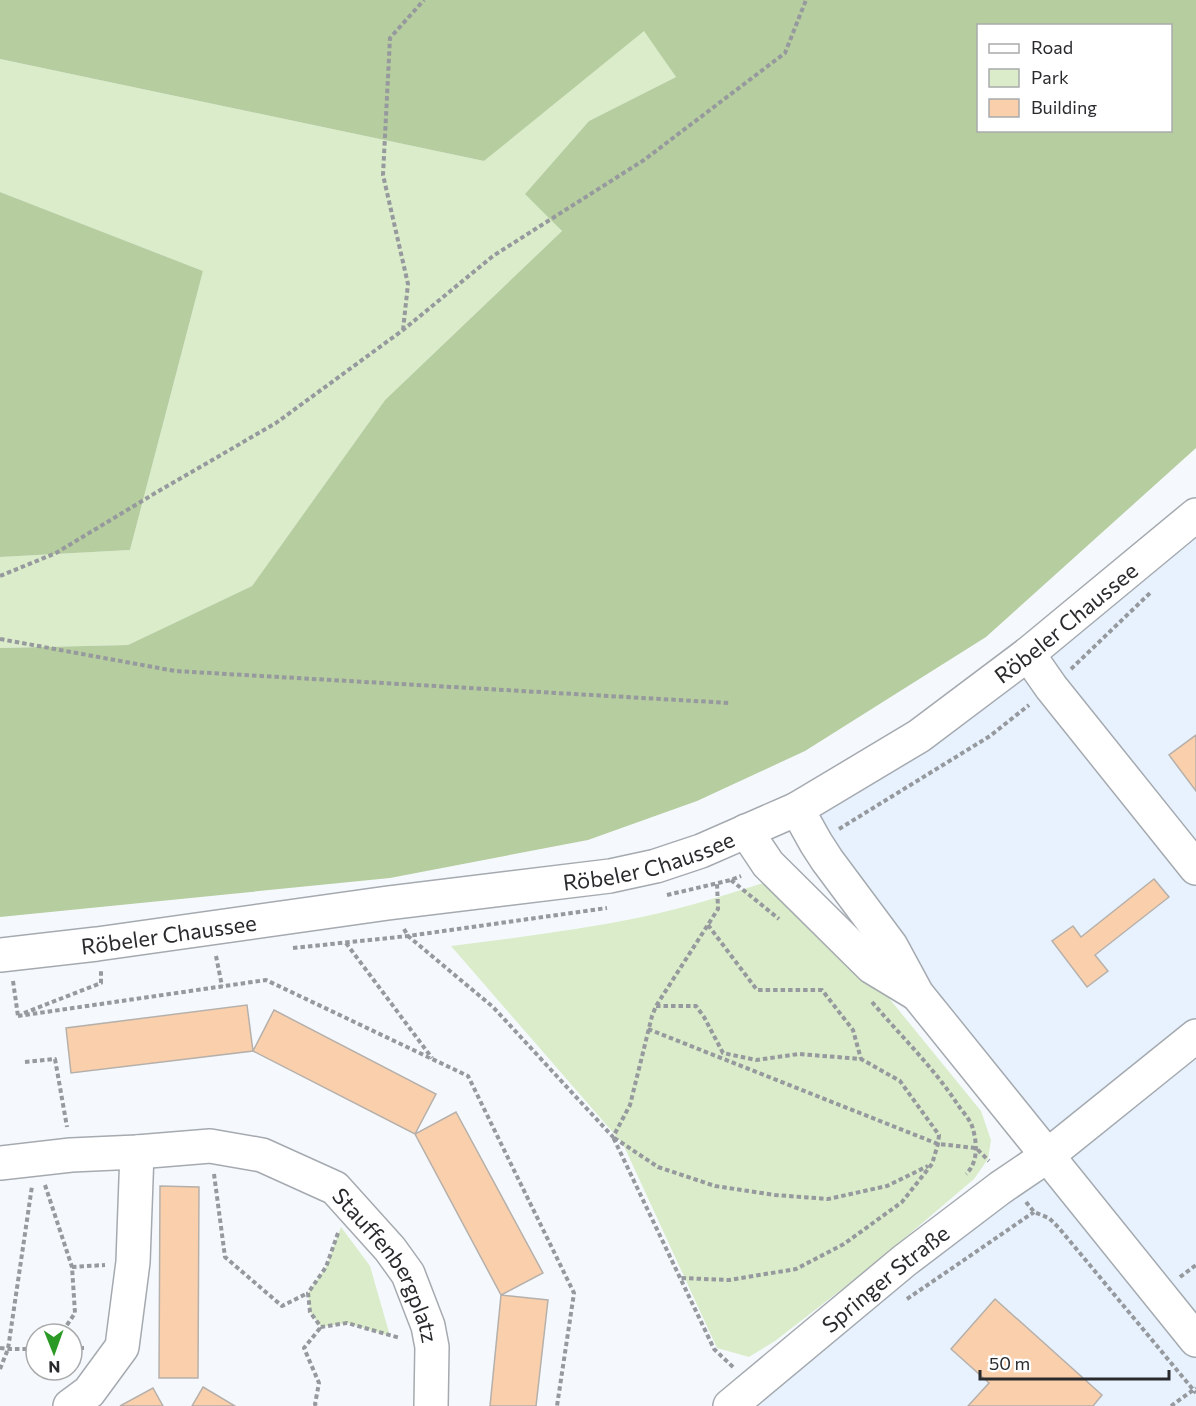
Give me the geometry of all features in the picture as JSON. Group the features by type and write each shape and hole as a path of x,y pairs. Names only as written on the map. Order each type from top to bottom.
{"main road":[{"name":"Röbeler Chaussee","path":"6,967 97,944 388,903 610,876 656,866 701,851 797,808 919,736 1028,654 1196,515"},
{"path":"1028,654 1051,687 1196,868"},
{"path":"797,808 816,843 891,946 917,994 1196,1340"},
{"path":"746,831 768,864 872,967 917,994"},
{"name":"Springer Straße","path":"729,1406 938,1235 1047,1156 1196,1036"},
{"name":"Stauffenbergplatz","path":"0,1163 71,1155 210,1146 262,1155 335,1188 390,1249 408,1275 428,1326 432,1347 431,1406"},
{"path":"70,1406 88,1392 122,1347 133,1262 137,1152"}],"path":[{"path":"403,330 408,284 383,176 390,38 424,0"},
{"path":"0,576 56,553 276,423 403,330 493,256 644,160 785,53 806,0"},
{"path":"816,843 990,736 1051,687 1154,591"},
{"path":"0,639 175,670 730,703"},
{"path":"731,880 782,921"},
{"path":"613,1137 630,1105 651,1016 718,909 717,883"},
{"path":"388,903 408,936 493,1007 613,1137 658,1167 715,1186 775,1195 828,1199 887,1186 932,1164"},
{"path":"708,925 757,990 822,990 854,1030 861,1059"},
{"path":"346,943 432,1058"},
{"path":"216,956 222,986"},
{"path":"6,967 18,1016"},
{"path":"18,1016 101,983 100,969"},
{"path":"18,1016 266,980 468,1076 574,1293 557,1406"},
{"path":"648,1029 938,1144 976,1148 971,1124 952,1096 921,1056 868,998"},
{"path":"656,1006 696,1006 723,1053 756,1060 799,1054 861,1059 900,1081 939,1135 932,1164 902,1202 844,1244 796,1269 729,1280 680,1278"},
{"path":"25,1062 55,1059 71,1155"},
{"path":"613,1137 714,1349 754,1385"},
{"path":"210,1146 225,1257 282,1306 309,1293 326,1267 349,1204"},
{"path":"36,1159 72,1267 75,1313 69,1322"},
{"path":"0,1369 8,1349 36,1159"},
{"path":"1022,1196 1034,1212 1049,1218 1059,1228 1195,1390 1171,1406"},
{"path":"900,1304 1034,1212"},
{"path":"309,1293 310,1312 321,1327"},
{"path":"316,1406 319,1383 304,1348 321,1327 346,1323 432,1347"},
{"path":"0,1348 24,1349"}],"shaded area":[{"path":"1196,515 1196,1406 730,1406 1046,1156 797,809"}],"green space":[{"path":"0,0 1196,0 1196,448 986,637 805,751 697,801 588,840 390,878 0,917 0,648 128,645 252,586 385,400 562,231 525,194 589,121 676,77 644,31 484,161 0,59"},
{"path":"644,30 676,77 589,121 526,193 562,231 385,400 252,586 128,645 0,648 0,557 130,550 203,271 0,192 0,59 484,161"},
{"path":"0,192 203,271 130,550 0,557"},
{"path":"766,882 875,981 981,1111 991,1140 988,1159 974,1179 873,1265 775,1341 749,1357 717,1348 623,1144 451,946 571,930 642,917"},
{"path":"341,1227 370,1266 390,1336 347,1323 321,1327 310,1312 308,1293 326,1267"}],"building":[{"path":"1196,735 1196,791 1169,755"},
{"path":"1154,879 1169,897 1095,955 1108,971 1087,987 1052,941 1073,926 1081,937"},
{"path":"247,1005 253,1051 71,1073 66,1028"},
{"path":"274,1010 436,1094 415,1134 253,1051"},
{"path":"456,1112 543,1273 501,1295 415,1134"},
{"path":"160,1186 199,1187 198,1378 159,1378"},
{"path":"501,1295 548,1300 536,1406 490,1406"},
{"path":"995,1299 1102,1395 1093,1406 968,1406 989,1383 951,1349"},
{"path":"203,1387 235,1406 192,1406"},
{"path":"153,1388 163,1406 120,1406"}]}
